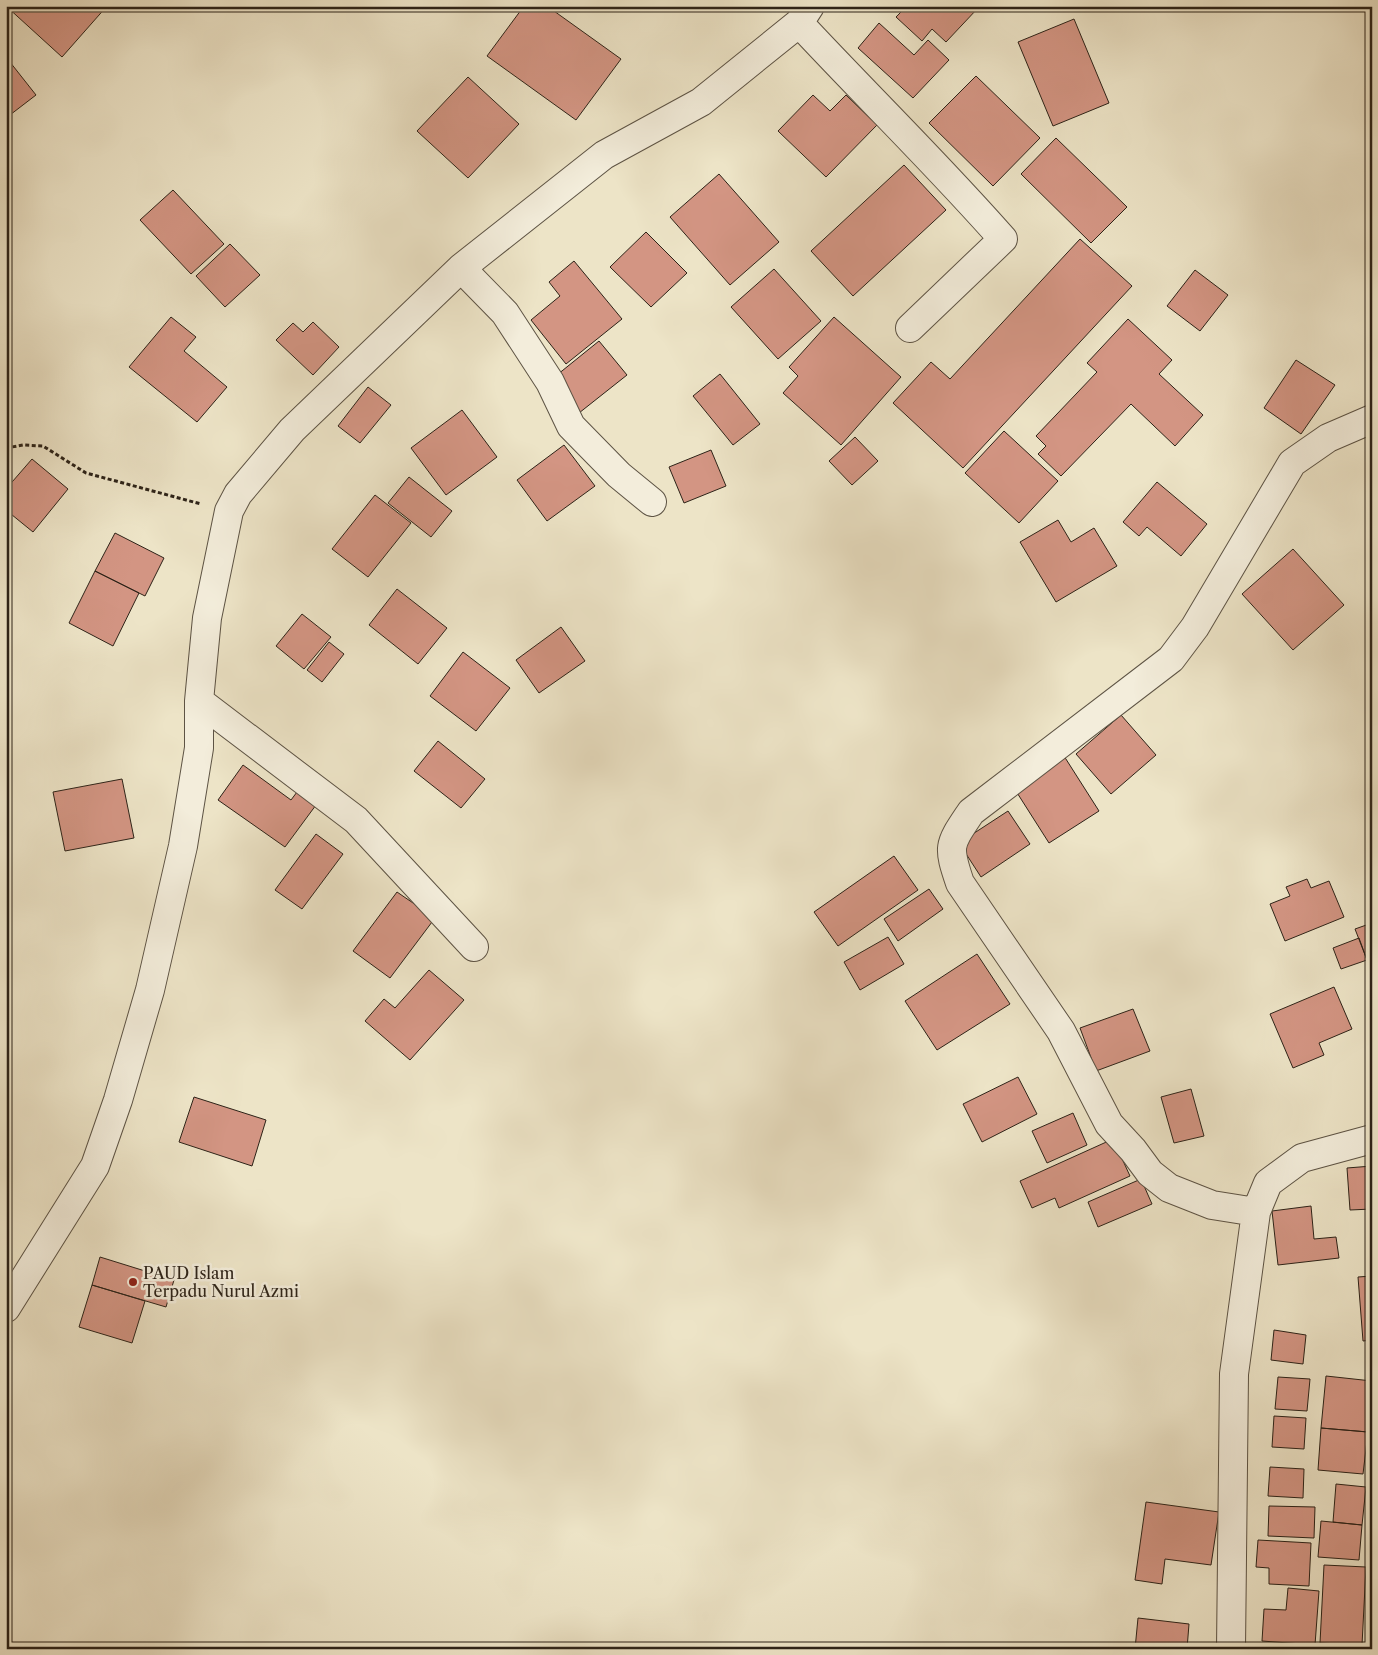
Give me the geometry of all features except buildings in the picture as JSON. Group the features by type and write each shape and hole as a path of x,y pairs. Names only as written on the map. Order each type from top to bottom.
{"street":[{"path":"6,1308 95,1166 118,1100 150,990 183,846 199,748 199,701 207,618 229,511 238,494 292,430 461,268 604,155 701,102 805,15 908,139 960,190 1003,239 910,328"},
{"path":"461,268 505,312 550,382 571,426 618,475 652,502"},
{"path":"1256,1212 1212,1205 1169,1188 1150,1174 1133,1150 1109,1124 1061,1030 960,883 950,855 954,838 971,812 1171,659 1195,627 1292,463 1328,438 1372,420"},
{"path":"199,701 356,820 474,947"},
{"path":"1231,1649 1234,1374 1256,1212 1268,1183 1302,1158 1372,1139"}],"path":[{"path":"6,448 43,446 86,473 229,511"}],"place":[{"name":"PAUD Islam Terpadu Nurul Azmi","path":"133,1282"}]}
